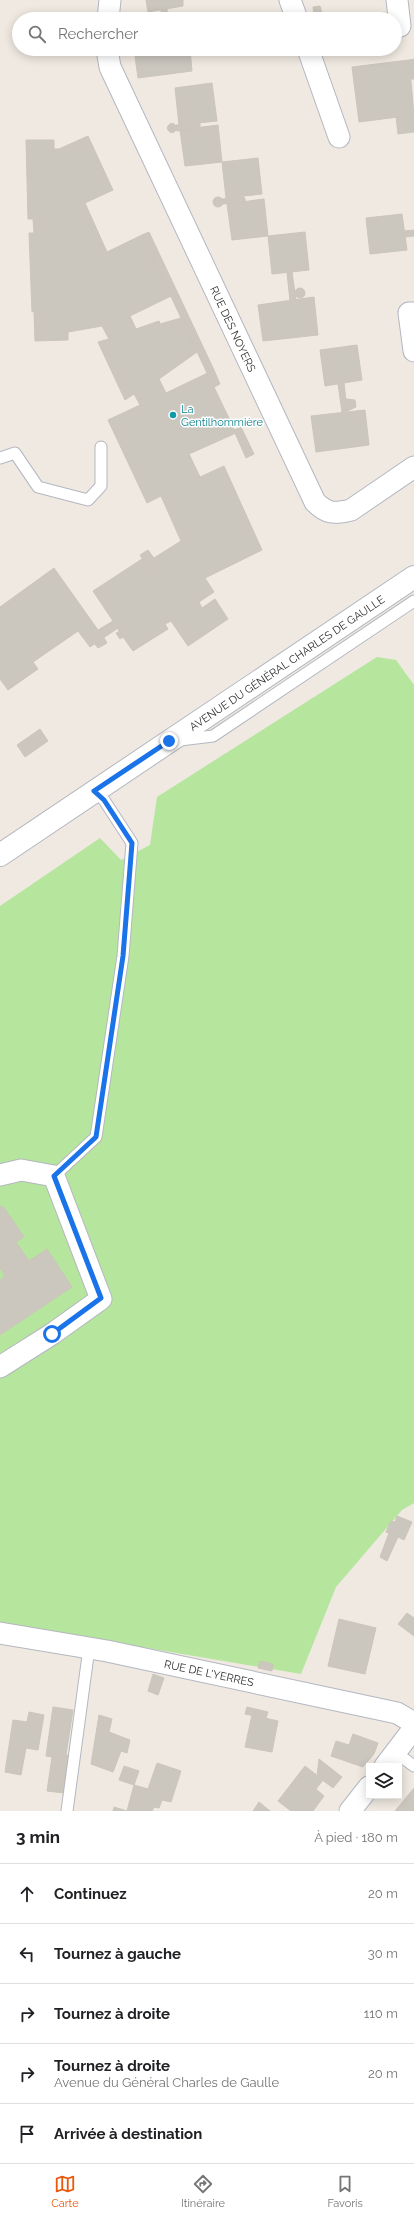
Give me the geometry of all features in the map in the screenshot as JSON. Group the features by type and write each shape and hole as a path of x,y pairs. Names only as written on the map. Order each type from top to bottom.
{"main road":[{"name":"AVENUE DU GÉNÉRAL CHARLES DE GAULLE","path":"0,855 414,577"}],"street":[{"path":"109,12 110,0"},
{"path":"290,0 294,12"},
{"path":"396,0 398,12"},
{"name":"RUE DES NOYERS","path":"109,56 110,66 315,502 324,511 338,513 351,510 414,467"},
{"path":"310,56 339,137"},
{"path":"411,313 414,351"},
{"path":"0,1175 21,1170 54,1176 101,1298 52,1334 0,1367"},
{"name":"RUE DE L'YERRES","path":"0,1633 89,1648 397,1713 414,1723"},
{"path":"390,1759 414,1728"},
{"path":"350,1811 366,1791"}],"lane":[{"path":"0,458 15,453 38,487 88,500 101,486 101,447"},
{"path":"169,741 214,736 414,601"},
{"path":"54,1176 96,1137 123,956 132,843 104,800 94,791"},
{"path":"67,1811 89,1648"},
{"path":"390,1759 414,1766"}],"green space":[{"path":"377,657 396,660 414,685 414,1503 402,1510 336,1587 301,1674 0,1623 0,906 100,838 121,860 150,845 157,797"}],"building":[{"path":"146,0 183,0 183,6 148,12"},
{"path":"320,6 322,12 314,12 313,7"},
{"path":"167,9 167,12 161,12 161,10"},
{"path":"135,56 191,56 192,71 138,78"},
{"path":"414,59 414,79 411,79 409,60"},
{"path":"409,60 414,115 359,122 352,67"},
{"path":"212,83 217,121 179,125 175,88"},
{"path":"414,115 414,132 398,134 396,117"},
{"path":"172,123 177,128 172,133 167,128"},
{"path":"200,123 200,128 177,131 176,125"},
{"path":"218,125 222,162 185,166 180,130"},
{"name":"La Gentilhommière","path":"88,136 113,190 85,203 107,252 142,235 171,296 130,316 136,329 159,321 160,324 181,318 197,352 159,379 166,393 214,370 220,384 214,387 236,433 189,454 200,477 224,466 262,550 205,578 214,592 199,602 202,608 215,599 228,619 188,646 171,621 165,624 168,629 133,651 123,637 120,639 116,633 119,632 118,628 90,647 78,631 33,662 38,669 8,690 0,679 0,607 54,568 98,630 113,621 93,591 142,559 150,571 159,565 154,558 181,541 161,496 147,503 108,420 140,405 134,394 125,400 98,342 109,339 102,326 68,332 68,340 35,341 34,311 32,312 29,233 34,233 33,219 28,219 26,140 54,140 54,149 59,149"},
{"path":"258,158 262,194 226,198 222,162"},
{"path":"216,197 220,197 223,202 220,207 216,207 213,204 213,200"},
{"path":"244,197 246,202 223,204 222,199"},
{"path":"264,199 268,236 232,240 227,204"},
{"path":"402,214 407,250 370,254 366,218"},
{"path":"414,230 414,236 405,237 404,231"},
{"path":"149,232 214,370 207,373 142,235"},
{"path":"305,232 309,270 272,274 268,236"},
{"path":"292,272 296,300 290,301 287,273"},
{"path":"298,288 302,288 305,293 302,298 298,298 295,295 295,291"},
{"path":"314,297 318,335 263,341 258,305"},
{"path":"357,345 362,380 325,386 320,350"},
{"path":"344,383 347,411 342,412 338,384"},
{"path":"346,399 355,400 356,407 347,411"},
{"path":"365,410 369,445 316,452 311,416"},
{"path":"241,427 254,454 246,458 234,430"},
{"path":"148,550 159,565 150,571 140,555"},
{"path":"104,638 107,643 98,648 95,644"},
{"path":"40,729 48,741 25,757 17,745"},
{"path":"3,1206 24,1237 16,1242 29,1261 47,1249 72,1287 0,1335 0,1280 5,1276 0,1268 0,1207"},
{"path":"397,1516 412,1522 404,1540 398,1537 387,1561 380,1557 389,1533 386,1532 391,1521 395,1522"},
{"path":"407,1613 414,1618 414,1636 398,1624"},
{"path":"339,1619 376,1628 365,1674 328,1666"},
{"path":"260,1661 273,1664 272,1671 258,1668"},
{"path":"153,1674 164,1678 158,1695 148,1691"},
{"path":"53,1707 73,1710 66,1755 70,1756 64,1793 47,1791 52,1757 46,1756"},
{"path":"247,1707 268,1712 266,1718 245,1714"},
{"path":"29,1712 44,1715 38,1750 26,1748 21,1775 5,1772 13,1720 27,1722"},
{"path":"99,1715 112,1719 109,1732 130,1740 127,1753 121,1751 113,1772 91,1764"},
{"path":"252,1715 278,1721 272,1752 245,1747"},
{"path":"353,1734 378,1743 374,1754 363,1767 331,1756 336,1741 349,1745"},
{"path":"319,1759 342,1777 333,1788 317,1776"},
{"path":"157,1763 181,1771 171,1802 162,1800 159,1808 154,1807 152,1811 127,1811 134,1785 148,1789"},
{"path":"124,1766 139,1771 134,1785 119,1780"},
{"path":"305,1766 323,1780 316,1789 324,1796 313,1811 291,1811 278,1801"},
{"path":"414,1788 414,1811 395,1811"},
{"path":"259,1802 270,1811 253,1811"},
{"path":"114,1807 127,1811 113,1811"}],"place":[{"name":"La Gentilhommière","path":"173,415"}],"route":[{"path":"52,1334 101,1298 54,1176 96,1137 123,956 132,843 104,800 94,791 169,741"}]}
